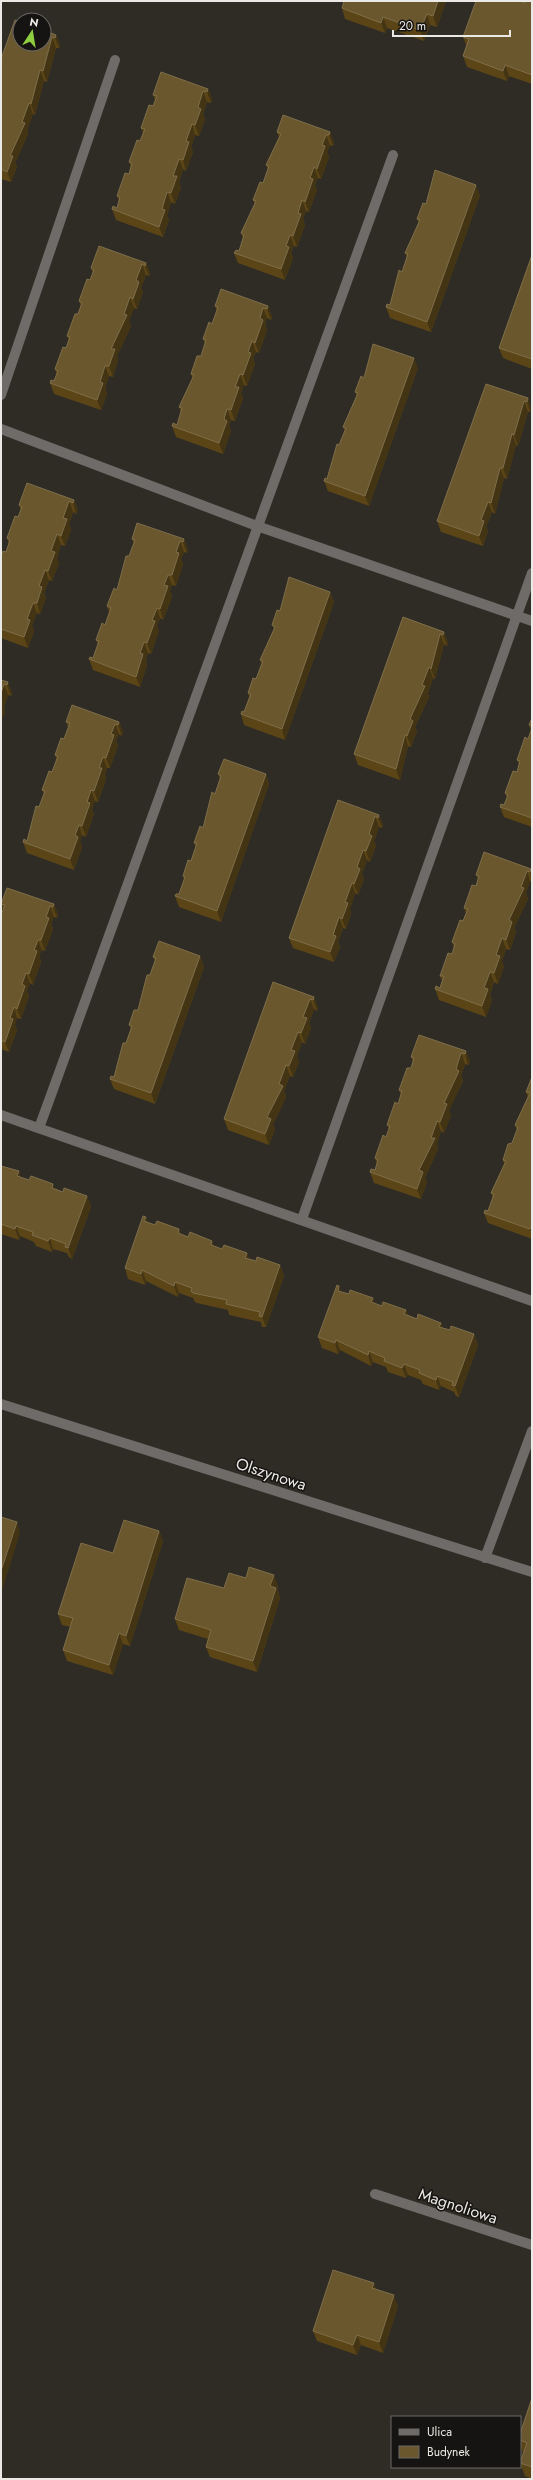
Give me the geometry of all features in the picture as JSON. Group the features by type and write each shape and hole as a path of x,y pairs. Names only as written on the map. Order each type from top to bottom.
{"street":[{"path":"1,395 115,60"},
{"path":"39,1128 257,526 394,155"},
{"path":"1,429 257,526 532,621"},
{"path":"302,1219 532,572"},
{"path":"1,1114 532,1301"},
{"name":"Olszynowa","path":"1,1404 532,1572"},
{"path":"485,1558 532,1431"},
{"name":"Magnoliowa","path":"375,2194 532,2246"}],"building":[{"path":"344,1 438,1 433,16 427,14 420,30 383,17 381,23 342,8"},
{"path":"476,1 521,1 525,3 526,1 532,1 532,75 505,65 503,71 463,56 469,39 463,37"},
{"path":"12,28 12,52 48,52 43,71 40,70 31,104 29,103 22,122 25,123 10,156 13,156 7,172 1,169 1,59"},
{"path":"52,33 56,35 55,38 52,37"},
{"path":"161,72 208,89 207,92 203,91 198,107 201,109 195,125 192,124 186,141 189,142 183,160 179,159 173,176 177,176 171,193 167,192 162,209 165,210 159,227 112,209 113,206 117,208 120,197 117,196 125,173 129,174 132,163 129,162 137,140 140,141 145,129 141,128 149,105 153,106 157,96 153,95"},
{"path":"283,115 330,132 329,135 326,135 322,145 325,146 317,169 314,167 310,178 313,179 305,202 302,200 298,213 301,214 293,236 290,235 286,246 289,247 281,269 234,253 236,250 239,251 244,235 241,233 256,201 253,200 260,182 263,183 269,166 266,165 281,134 277,132"},
{"path":"435,170 476,185 427,322 386,307 387,304 390,305 399,270 402,272 408,254 405,253 420,220 417,219 423,203 426,204"},
{"path":"99,246 146,263 145,266 142,264 136,280 139,282 133,299 130,297 124,314 127,315 111,349 115,349 109,366 105,366 100,382 103,383 97,400 50,383 51,380 54,381 58,371 55,369 63,347 66,348 70,337 67,336 75,314 78,314 82,303 79,301 87,279 90,280 94,270 91,268"},
{"path":"532,255 532,359 499,348"},
{"path":"221,289 268,306 267,309 263,308 260,318 263,320 255,343 252,341 248,352 251,353 243,375 240,374 235,387 239,387 231,410 227,409 224,419 227,421 219,443 172,426 173,423 177,425 182,408 179,407 194,375 191,374 197,356 201,356 206,340 203,339 209,322 212,324 218,307 215,306"},
{"path":"373,344 414,358 365,496 324,481 325,478 327,479 337,444 339,445 346,428 343,427 358,393 355,392 361,376 364,378"},
{"path":"486,384 528,398 527,402 524,401 514,435 512,434 503,468 500,468 491,503 488,502 481,520 484,521 479,536 437,521"},
{"path":"27,483 74,500 73,503 69,501 63,518 67,519 61,536 57,534 51,551 55,552 48,571 45,570 39,586 42,587 37,603 33,603 27,619 30,620 24,637 1,629 1,556 3,551 6,552 10,540 7,538 15,516 18,517 22,507 19,505"},
{"path":"137,523 184,539 183,542 180,541 176,552 179,553 172,575 168,575 164,585 168,586 160,609 157,608 152,620 155,621 147,643 144,642 140,653 143,654 136,677 89,659 90,657 93,658 99,641 96,640 102,623 105,625 111,608 107,606 114,588 117,590 126,556 129,556 135,540 132,539"},
{"path":"289,577 330,592 282,729 241,714 242,711 244,712 251,694 248,693 253,678 256,679 263,661 260,660 275,627 272,625 277,610 280,611"},
{"path":"403,617 444,632 443,635 440,634 431,669 429,667 422,685 425,686 410,719 413,721 407,736 405,735 396,769 354,754"},
{"path":"1,680 8,682 7,685 4,684 1,693"},
{"path":"72,705 119,722 118,725 115,724 111,734 114,735 106,758 103,757 99,768 102,768 94,791 91,790 87,802 90,803 82,826 79,825 75,835 78,837 70,859 23,842 24,839 27,841 36,806 39,807 45,791 42,790 49,771 52,772 58,756 55,755 61,738 64,739 70,723 66,722"},
{"path":"532,718 532,726 529,725"},
{"path":"532,728 532,818 500,807 501,804 504,805 508,795 505,793 513,771 517,772 520,761 517,760 525,737 528,739"},
{"path":"224,759 266,774 217,911 175,896 176,894 179,894 185,877 183,876 188,860 191,861 197,843 194,843 200,826 203,828 212,792 215,794 221,776 218,774"},
{"path":"338,800 379,815 378,818 375,816 369,834 372,836 366,851 363,850 357,867 360,869 354,884 352,883 345,902 348,903 342,919 339,917 333,935 336,936 330,952 289,938"},
{"path":"484,852 531,869 530,872 527,871 521,887 524,888 509,920 512,922 506,940 502,938 496,955 500,956 494,973 490,972 484,988 488,989 482,1006 435,989 436,986 440,988 444,976 440,976 448,953 452,954 455,944 452,942 460,920 463,921 468,909 464,908 472,885 476,886 479,876 476,875"},
{"path":"7,888 54,904 53,907 50,906 46,917 49,918 41,940 38,940 34,950 37,951 29,974 26,973 22,984 25,986 17,1009 14,1007 10,1018 13,1019 5,1042 1,1040 1,915 5,905 1,904"},
{"path":"159,941 200,956 151,1093 110,1079 111,1076 114,1077 123,1043 126,1043 132,1026 129,1025 134,1010 138,1010 147,975 150,975 156,958 153,957"},
{"path":"273,982 314,997 313,1000 310,999 303,1017 307,1018 301,1033 298,1032 291,1050 295,1051 289,1066 286,1065 279,1084 283,1086 267,1117 271,1119 265,1134 224,1119"},
{"path":"419,1035 466,1051 465,1054 461,1053 456,1069 459,1071 444,1103 447,1104 440,1122 437,1121 431,1138 435,1138 419,1170 423,1172 417,1189 370,1172 371,1169 375,1170 378,1160 375,1158 383,1135 386,1137 390,1126 387,1125 395,1102 398,1104 402,1091 399,1090 407,1068 411,1068 414,1058 411,1057"},
{"path":"532,1077 532,1225 530,1229 484,1213 485,1210 488,1211 494,1194 491,1193 506,1161 503,1160 508,1144 512,1143 518,1127 515,1125 530,1093 526,1092"},
{"path":"1,1166 19,1171 17,1176 29,1180 31,1176 53,1184 52,1188 63,1192 64,1188 87,1196 68,1248 65,1247 66,1244 50,1238 48,1241 32,1235 33,1232 16,1226 15,1229 1,1224"},
{"path":"143,1216 146,1217 144,1221 155,1225 157,1221 179,1229 178,1233 188,1237 190,1232 212,1241 211,1245 222,1249 224,1245 247,1253 245,1258 256,1261 257,1257 280,1265 262,1317 259,1316 260,1312 226,1304 227,1300 193,1293 191,1291 192,1288 175,1282 174,1286 142,1270 141,1274 125,1268"},
{"path":"337,1285 339,1286 338,1291 349,1294 350,1290 373,1298 371,1302 382,1306 383,1302 406,1310 404,1314 417,1319 418,1314 441,1323 439,1327 450,1330 451,1326 474,1334 455,1386 452,1385 453,1382 437,1376 436,1380 419,1373 420,1370 404,1364 402,1368 384,1361 385,1358 369,1351 368,1355 336,1340 335,1343 318,1337"},
{"path":"1,1517 17,1522 1,1571"},
{"path":"124,1520 159,1531 126,1636 119,1633 109,1665 63,1650 73,1618 58,1614 81,1543 113,1553"},
{"path":"249,1567 274,1575 270,1586 276,1588 253,1661 206,1647 211,1630 175,1619 187,1578 224,1588 229,1573 246,1578"},
{"path":"333,2270 374,2283 372,2288 394,2295 379,2342 357,2335 353,2345 313,2331"},
{"path":"532,2398 532,2467 521,2463 527,2443 521,2440 521,2431"}]}
